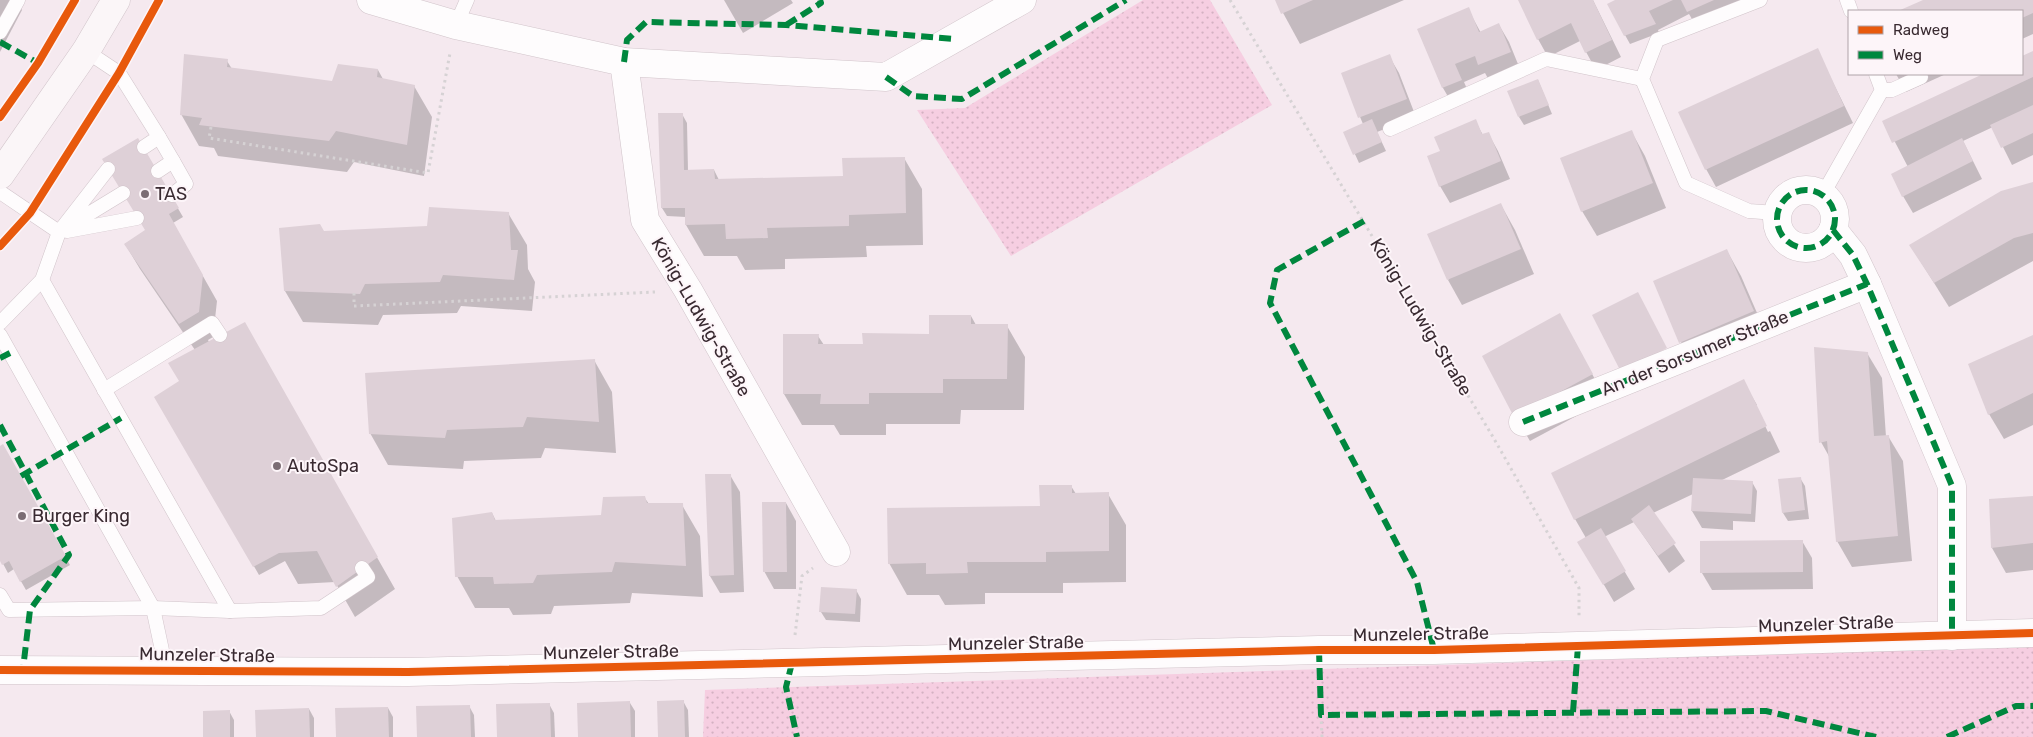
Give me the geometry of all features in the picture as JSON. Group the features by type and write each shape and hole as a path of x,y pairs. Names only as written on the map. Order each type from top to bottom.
{"main road":[{"path":"0,175 86,51 116,0"}],"street":[{"path":"372,0 456,25 624,62 886,77 1022,0"},
{"name":"König-Ludwig-Straße","path":"624,62 645,220 688,290 836,552"},
{"path":"1810,189 1823,194 1831,203 1835,218 1833,230 1825,242 1813,248 1798,248 1784,240 1776,226 1776,213 1782,200 1794,191 1810,189"},
{"path":"1833,230 1853,256 1867,284 1952,486 1952,636"},
{"name":"An der Sorsumer Straße","path":"1522,422 1867,284"},
{"name":"Munzeler Straße","path":"0,670 166,669 408,672 1299,651 1434,650 2033,633"}],"lane":[{"path":"0,32 18,0"},
{"path":"456,25 467,0"},
{"path":"1760,0 1657,40 1642,79 1686,183 1749,211 1776,213"},
{"path":"86,51 119,73 160,137 186,184 172,195"},
{"path":"1390,129 1546,59 1642,79"},
{"path":"1876,75 1882,90"},
{"path":"1882,90 1892,90 1922,77"},
{"path":"1823,194 1882,90"},
{"path":"144,147 160,137"},
{"path":"158,170 173,161"},
{"path":"0,323 42,280 59,232 108,169"},
{"path":"0,192 59,232 137,218"},
{"path":"59,232 123,193"},
{"path":"42,280 230,610"},
{"path":"104,390 212,323 220,335"},
{"path":"0,336 154,608 166,669"},
{"path":"0,595 9,610 320,608 368,577 362,568"}],"path":[{"path":"211,127 209,138 428,173 456,25"},
{"path":"354,294 354,306 688,290"},
{"path":"792,663 802,576 836,552"},
{"path":"1321,715 1322,737"}],"shaded area":[{"path":"1143,0 1210,0 1272,105 1011,256 917,110 965,108"},
{"path":"2033,645 2033,737 703,737 705,690"}],"building":[{"path":"1275,0 1313,0 1281,14"},
{"path":"1518,0 1593,0 1612,40 1585,53 1571,23 1537,40"},
{"path":"1615,0 1673,0 1649,11 1656,24 1624,36 1607,4"},
{"path":"1681,0 1714,0 1687,12"},
{"path":"1923,0 2033,0 2033,13 2023,18 2023,10 1900,10"},
{"path":"1469,7 1479,32 1499,23 1511,52 1478,65 1475,56 1455,64 1462,80 1442,88 1417,29"},
{"path":"1818,48 1844,106 1705,170 1678,112"},
{"path":"2033,51 2033,77 1892,143 1882,121 1981,75 2023,75 2023,56"},
{"path":"184,54 228,59 227,67 332,81 338,64 378,69 377,77 415,85 407,145 336,131 329,141 199,125 202,118 180,115"},
{"path":"1390,54 1407,99 1358,118 1341,73"},
{"path":"1538,79 1549,105 1518,117 1507,91"},
{"path":"2033,105 2033,133 2001,148 1990,125"},
{"path":"658,113 683,113 684,170 714,169 715,179 843,176 842,158 905,157 906,213 849,215 849,226 767,228 768,238 726,239 725,224 685,225 685,208 661,208"},
{"path":"1372,119 1382,142 1353,155 1343,132"},
{"path":"1476,119 1482,134 1489,132 1501,161 1439,187 1427,156 1440,151 1434,137"},
{"path":"1632,130 1653,183 1581,212 1560,158"},
{"path":"138,138 179,208 169,214 203,275 199,312 179,324 124,244 145,230 102,159"},
{"path":"1962,138 1973,161 1902,197 1891,174"},
{"path":"2033,182 2033,233 2014,238 1934,283 1909,245 2001,191"},
{"path":"1501,203 1521,249 1447,280 1427,234"},
{"path":"429,207 509,212 511,250 518,250 514,280 443,275 440,282 365,284 360,294 284,291 279,228 320,224 324,231 427,226"},
{"path":"1727,249 1754,311 1679,343 1653,281"},
{"path":"1638,292 1667,348 1621,372 1592,315"},
{"path":"1560,313 1593,374 1514,417 1482,356"},
{"path":"929,315 971,315 971,324 1008,324 1007,379 943,379 943,393 869,393 869,404 820,404 821,394 783,394 783,334 819,334 818,344 863,344 862,333 929,334"},
{"name":"AutoSpa","path":"245,322 378,557 336,587 317,551 279,553 253,567 154,397 179,381 168,363"},
{"path":"2033,335 2033,393 1988,415 1968,364"},
{"path":"1814,347 1868,352 1874,436 1889,435 1898,536 1836,542 1827,441 1819,443"},
{"path":"595,359 599,422 527,417 523,427 447,430 445,438 369,434 365,373"},
{"path":"1744,379 1767,426 1574,520 1551,473"},
{"name":"Burger King","path":"3,444 66,556 20,582 9,561 2,565 0,561 0,446"},
{"path":"705,474 731,474 734,575 709,576"},
{"path":"1801,477 1805,510 1782,513 1778,479"},
{"path":"1693,478 1753,481 1751,514 1691,511"},
{"path":"1039,485 1072,485 1072,493 1109,492 1109,551 1046,552 1046,562 967,562 968,573 926,574 926,563 888,564 887,508 1040,506"},
{"path":"645,496 647,503 683,503 686,566 615,562 612,572 537,575 533,583 494,584 493,577 455,577 452,518 492,512 495,520 601,515 603,497"},
{"path":"2033,496 2033,543 1991,548 1989,499"},
{"path":"762,502 786,502 787,572 763,572"},
{"path":"1649,505 1676,543 1658,556 1631,519"},
{"path":"1601,528 1626,571 1603,585 1577,542"},
{"path":"1803,540 1803,572 1700,573 1700,541"},
{"path":"821,587 857,589 855,614 819,612"},
{"path":"684,700 685,737 658,737 657,701"},
{"path":"630,701 631,737 578,737 577,703"},
{"path":"550,703 551,737 497,737 496,704"},
{"path":"470,705 471,737 417,737 416,706"},
{"path":"388,707 389,737 336,737 335,708"},
{"path":"309,708 310,737 256,737 255,710"},
{"path":"230,710 230,737 203,737 203,711"}],"marked path":[{"path":"786,25 821,3 820,0"},
{"path":"886,77 913,96 962,99 1126,0"},
{"path":"624,62 627,40 646,22 786,25 953,39"},
{"path":"0,42 38,63"},
{"path":"1800,190 1812,190 1827,198 1835,213 1835,219 1835,225 1827,240 1812,248 1800,248 1785,240 1777,225 1777,213 1785,198 1800,190"},
{"path":"1364,221 1277,270 1270,303 1417,582 1434,650"},
{"path":"1833,230 1853,255 1867,284 1952,486 1952,636"},
{"path":"1523,422 1867,284"},
{"path":"0,358 10,353"},
{"path":"21,476 121,418"},
{"path":"0,425 69,555 30,610 23,669"},
{"path":"1573,712 1578,646"},
{"path":"1319,650 1321,715 1766,711 1876,737"},
{"path":"792,663 786,687 797,737"},
{"path":"1947,737 2016,706 2033,706"}],"cycle path":[{"path":"0,117 38,63 75,0"},
{"path":"0,246 30,213 119,73 159,0"},
{"path":"0,670 408,672 1319,650 1434,650 2033,633"}],"place":[{"name":"TAS","path":"145,194"},
{"name":"AutoSpa","path":"277,466"},
{"name":"Burger King","path":"22,516"}]}
